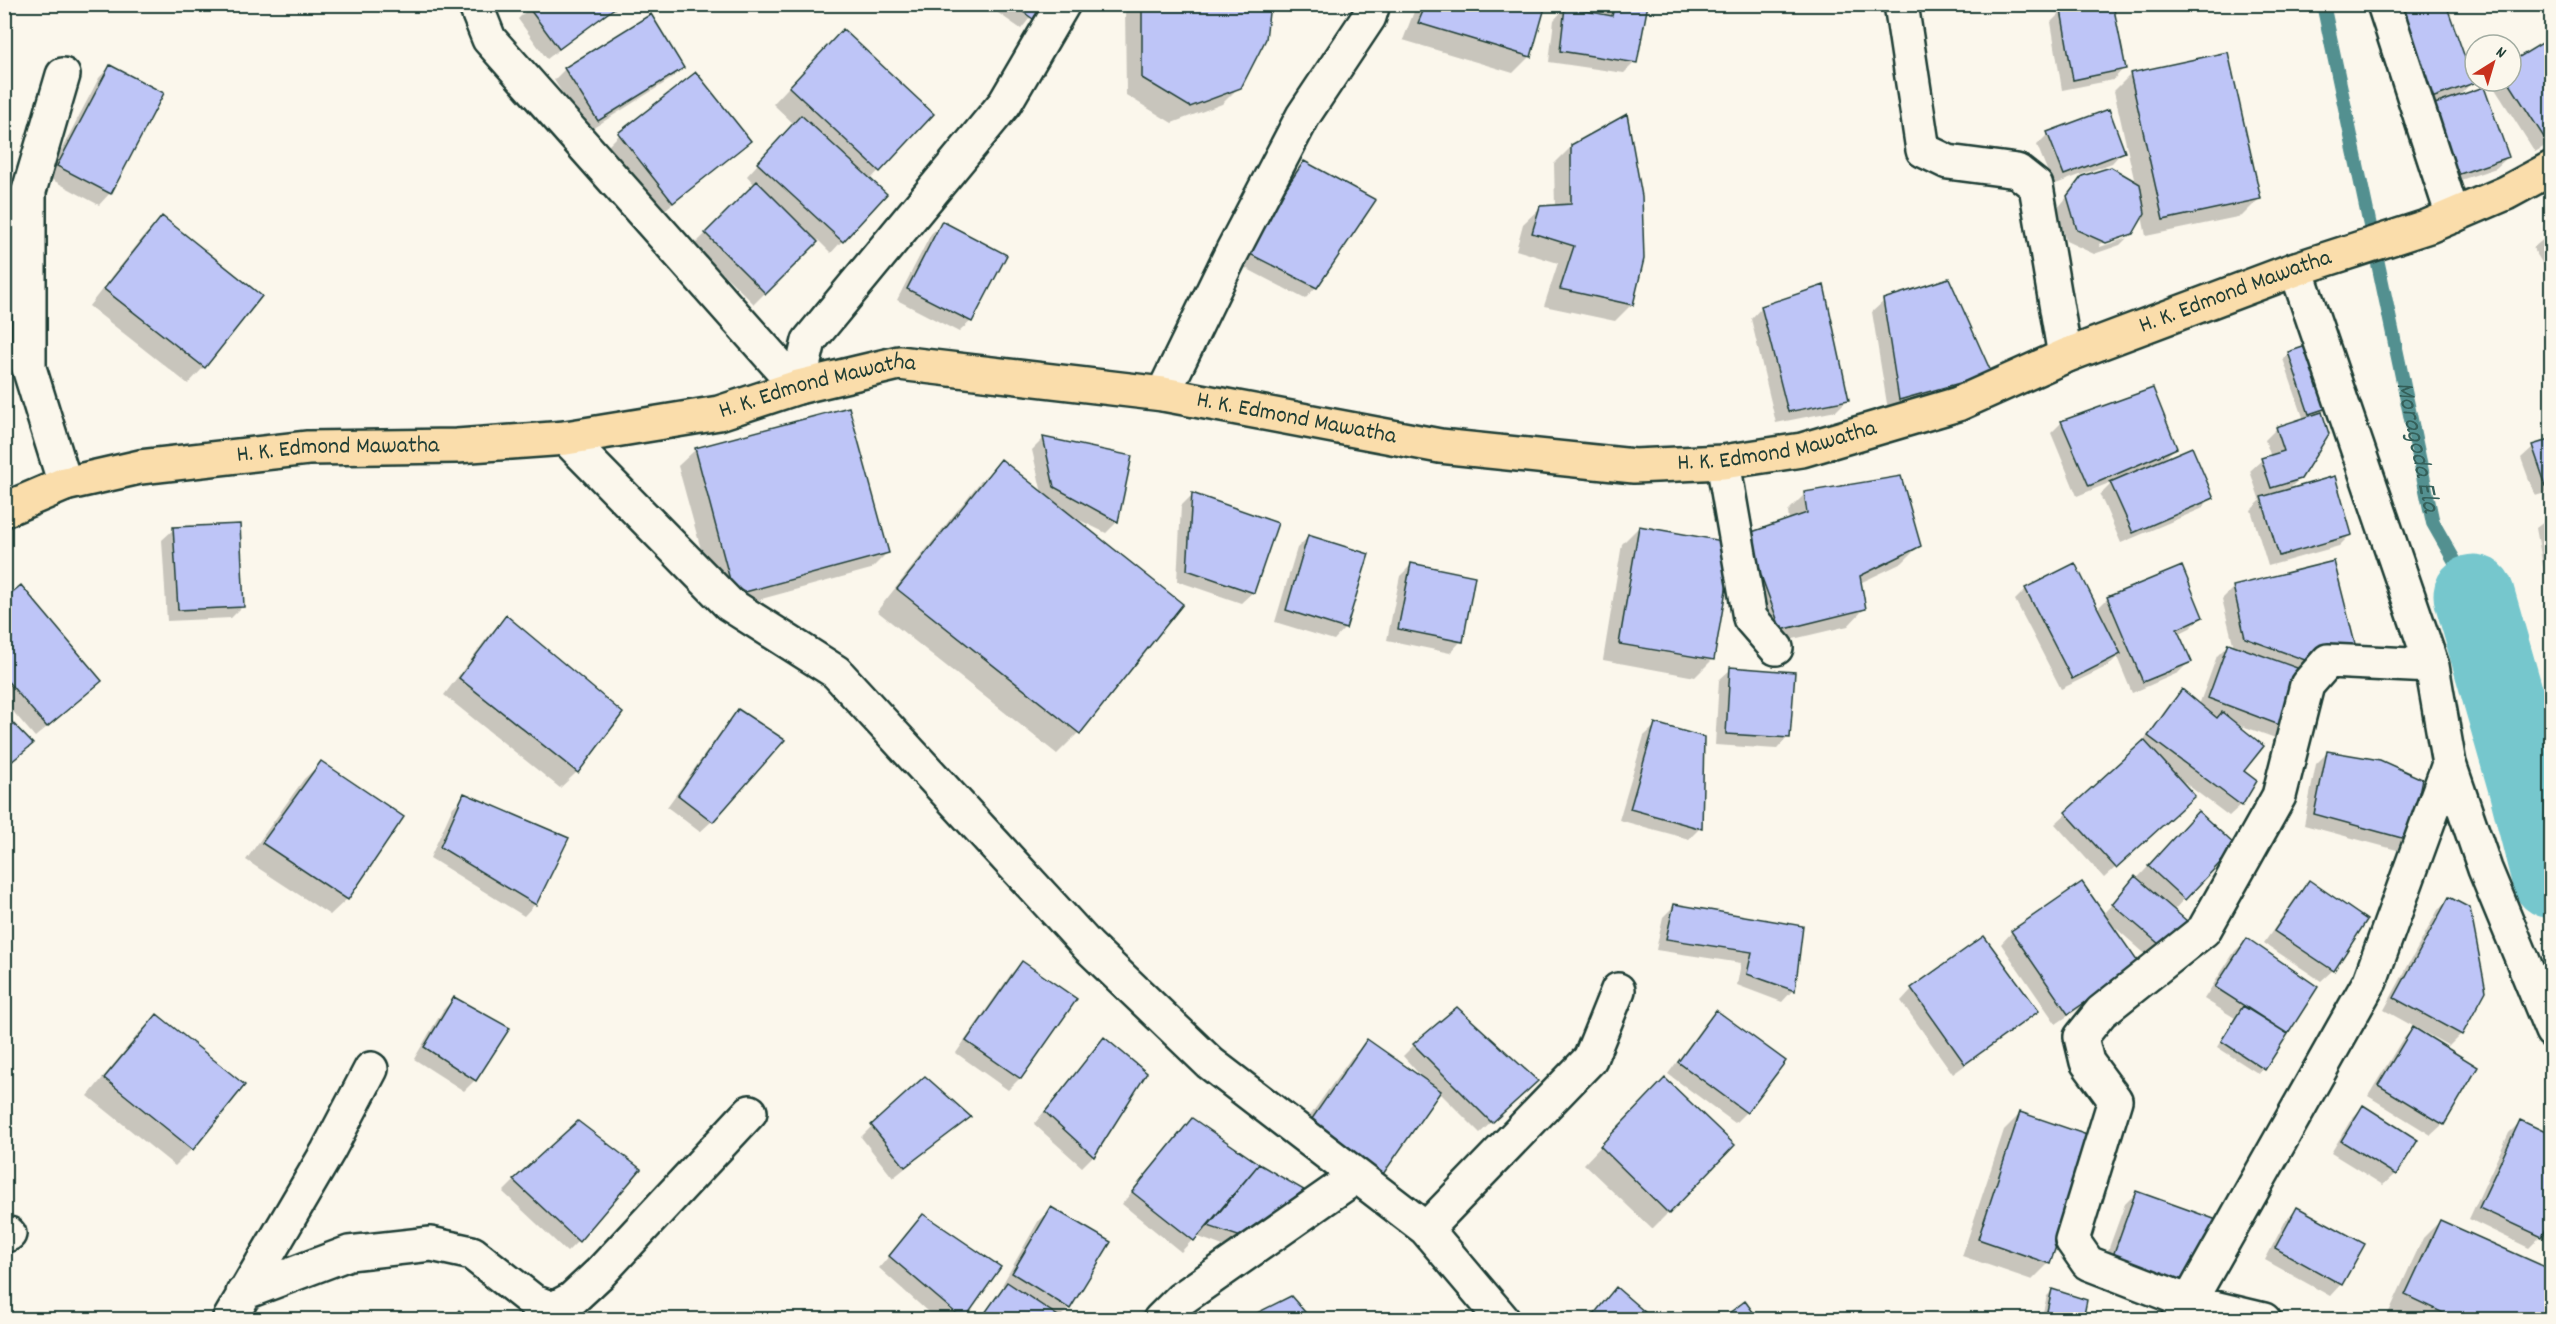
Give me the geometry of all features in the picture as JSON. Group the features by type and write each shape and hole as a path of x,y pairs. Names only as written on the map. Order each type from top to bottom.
{"main road":[{"name":"H. K. Edmond Mawatha","path":"4,510 65,484 140,467 308,448 457,446 566,438 719,413 798,387 899,363 1163,394 1440,446 1634,466 1723,462 1802,450 1958,404 2066,356 2310,265 2441,221 2506,193 2552,168"}],"street":[{"path":"475,4 489,39 798,387"},
{"path":"798,387 809,341 1005,103 1063,4"},
{"path":"1163,394 1232,252 1303,116 1369,16 1373,4"},
{"path":"1901,4 1923,150 1948,162 2018,171 2036,186 2066,356"},
{"path":"2384,4 2441,221"},
{"path":"63,75 29,191 29,368 65,484"},
{"path":"2310,265 2432,666 2449,764 2485,869 2552,1031"},
{"path":"566,438 729,604 836,672 1089,947 1210,1063 1355,1177 1426,1229 1503,1320"},
{"path":"1723,462 1750,618 1776,648"},
{"path":"2264,1320 2184,1311 2088,1263 2072,1240 2115,1100 2087,1062 2081,1037 2101,1012 2204,930 2279,796 2307,685 2328,661 2432,666"},
{"path":"2184,1311 2370,981 2449,764"},
{"path":"1426,1229 1590,1059 1617,990"},
{"path":"236,1306 328,1151 371,1069"},
{"path":"236,1306 350,1253 431,1244 472,1253 534,1302 553,1309 572,1299 600,1273 750,1112"},
{"path":"1160,1320 1181,1299 1355,1177"}],"building":[{"path":"531,4 620,4 559,49 528,7"},
{"path":"1012,4 1043,4 1033,19"},
{"path":"1142,4 1270,4 1266,39 1241,88 1190,107 1142,78"},
{"path":"1426,4 1546,4 1531,57 1418,23"},
{"path":"1615,4 1648,4 1637,63 1560,51 1565,7 1612,16"},
{"path":"2113,4 2126,69 2073,80 2061,10"},
{"path":"2392,4 2446,4 2463,52 2463,87 2426,100"},
{"path":"651,14 684,68 598,121 564,68"},
{"path":"843,29 934,114 880,172 789,87"},
{"path":"2552,37 2552,139 2547,142 2516,93 2523,93 2523,55"},
{"path":"2228,52 2261,199 2163,220 2130,73"},
{"path":"110,65 164,93 111,194 57,166"},
{"path":"696,72 751,141 673,203 618,133"},
{"path":"2467,93 2486,93 2509,157 2454,176 2429,106"},
{"path":"2109,109 2125,152 2064,175 2047,132"},
{"path":"1627,114 1642,196 1644,259 1633,305 1560,289 1574,246 1532,233 1540,206 1571,204 1571,145"},
{"path":"801,115 887,194 843,242 757,163"},
{"path":"1304,161 1376,200 1317,288 1244,251"},
{"path":"2111,167 2140,184 2145,213 2133,234 2106,243 2077,230 2067,196 2082,176"},
{"path":"757,181 818,242 766,294 705,233"},
{"path":"162,216 262,296 205,368 104,289"},
{"path":"942,221 1007,255 972,322 907,289"},
{"path":"2552,231 2552,248 2544,235"},
{"path":"1949,278 1992,374 1899,400 1883,299"},
{"path":"1824,285 1849,400 1788,412 1761,306"},
{"path":"2312,344 2333,406 2309,414 2288,352"},
{"path":"2153,388 2177,448 2089,486 2061,421"},
{"path":"849,407 889,553 734,595 695,448"},
{"path":"2322,412 2329,434 2301,479 2271,488 2261,458 2284,451 2276,427"},
{"path":"1043,437 1132,456 1118,522 1054,487"},
{"path":"2552,439 2552,484 2546,486 2532,445"},
{"path":"2192,447 2214,498 2133,533 2110,482"},
{"path":"1001,459 1183,604 1080,734 897,589"},
{"path":"1901,476 1921,546 1860,576 1866,609 1781,630 1746,534 1807,513 1804,492"},
{"path":"2335,476 2352,535 2279,556 2261,497"},
{"path":"1192,493 1278,523 1254,593 1187,570"},
{"path":"240,524 244,607 178,610 173,527"},
{"path":"1639,526 1734,543 1714,660 1619,644"},
{"path":"1308,535 1369,554 1346,629 1286,610"},
{"path":"2334,561 2356,648 2305,660 2245,638 2233,586"},
{"path":"1411,563 1475,576 1463,642 1398,629"},
{"path":"2075,563 2121,654 2072,679 2025,588"},
{"path":"2182,566 2203,617 2177,629 2192,662 2143,682 2107,597"},
{"path":"21,585 102,681 47,727 4,677 4,599"},
{"path":"506,615 623,713 578,773 459,678"},
{"path":"2228,643 2311,673 2290,729 2208,698"},
{"path":"1730,667 1795,672 1790,738 1726,734"},
{"path":"2182,689 2217,718 2222,712 2264,746 2244,771 2257,781 2242,806 2148,736"},
{"path":"738,709 785,740 713,822 678,795"},
{"path":"4,714 33,744 4,768"},
{"path":"1655,723 1704,737 1702,829 1630,809"},
{"path":"2144,740 2195,796 2116,868 2065,812"},
{"path":"2327,751 2380,760 2422,779 2409,840 2314,814"},
{"path":"321,761 404,817 348,900 262,843"},
{"path":"464,793 569,838 536,905 440,847"},
{"path":"2198,811 2236,846 2185,900 2148,866"},
{"path":"2135,876 2195,928 2172,955 2112,904"},
{"path":"2309,880 2367,920 2334,971 2274,931"},
{"path":"2082,882 2140,965 2068,1014 2011,931"},
{"path":"2449,897 2470,908 2486,991 2462,1035 2394,998"},
{"path":"1674,904 1803,926 1795,991 1747,974 1752,952 1666,939"},
{"path":"1984,936 2039,1011 1965,1064 1911,988"},
{"path":"2247,938 2318,987 2288,1034 2215,987"},
{"path":"1022,961 1077,999 1021,1079 966,1041"},
{"path":"454,997 510,1028 476,1081 424,1047"},
{"path":"2243,1006 2288,1034 2265,1070 2221,1041"},
{"path":"1457,1007 1538,1081 1492,1123 1413,1044"},
{"path":"1716,1010 1786,1061 1747,1113 1678,1062"},
{"path":"157,1014 245,1085 193,1150 104,1078"},
{"path":"2413,1027 2478,1067 2444,1125 2378,1085"},
{"path":"1104,1037 1147,1073 1094,1157 1045,1112"},
{"path":"1367,1039 1441,1091 1381,1177 1307,1126"},
{"path":"925,1076 971,1117 905,1167 871,1125"},
{"path":"1665,1078 1735,1145 1669,1214 1600,1146"},
{"path":"2363,1105 2418,1140 2396,1175 2341,1141"},
{"path":"2020,1112 2093,1137 2050,1264 1978,1239"},
{"path":"1192,1118 1259,1164 1194,1241 1132,1192"},
{"path":"2520,1120 2552,1135 2552,1217 2542,1237 2479,1208"},
{"path":"578,1121 641,1169 579,1242 513,1180"},
{"path":"1259,1164 1304,1190 1244,1238 1208,1226"},
{"path":"2136,1191 2228,1224 2183,1294 2109,1267"},
{"path":"1051,1207 1111,1242 1070,1309 1012,1273"},
{"path":"2297,1207 2365,1244 2342,1285 2275,1248"},
{"path":"923,1214 1001,1267 964,1320 889,1256"},
{"path":"2440,1220 2552,1270 2552,1320 2458,1320 2405,1295"},
{"path":"1007,1282 1064,1320 980,1320"},
{"path":"1616,1287 1654,1320 1589,1320"},
{"path":"2052,1289 2087,1300 2083,1320 2045,1320"},
{"path":"1291,1296 1312,1320 1243,1320"},
{"path":"1745,1301 1759,1320 1720,1320"},
{"path":"459,1310 472,1320 452,1320"}],"waterway":[{"name":"Moragoda Ela","path":"2323,4 2433,523 2474,595"},
{"name":"Moragoda Ela","path":"2474,595 2527,780 2552,878"}]}
